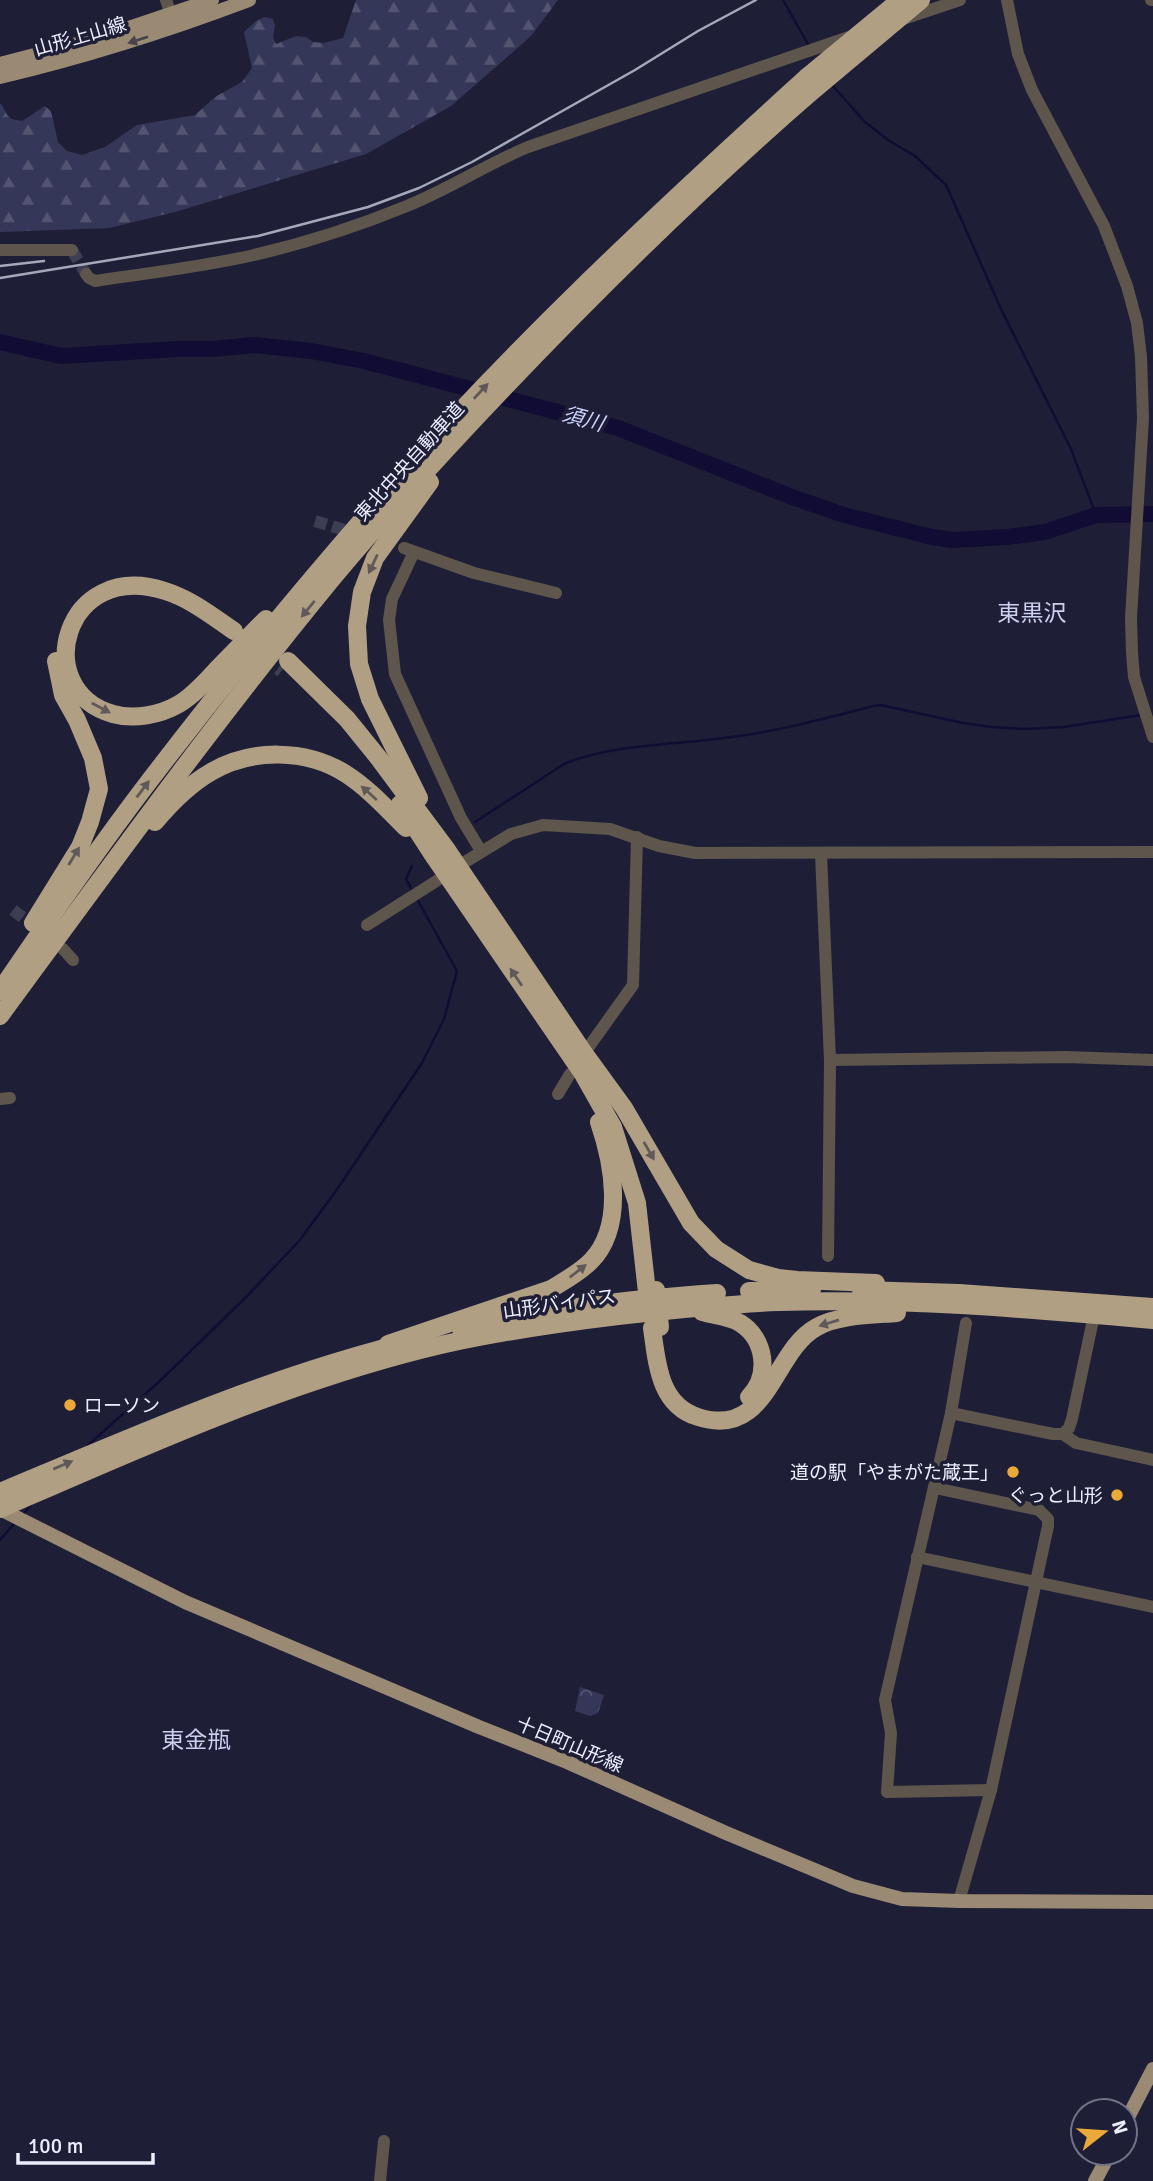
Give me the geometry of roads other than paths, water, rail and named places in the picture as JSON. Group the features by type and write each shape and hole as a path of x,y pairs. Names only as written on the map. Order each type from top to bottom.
{"highway":[{"name":"東北中央自動車道","path":"0,1016 194,751 331,580 441,434 556,324 775,123 811,83 900,0"},
{"name":"東北中央自動車道","path":"811,83 921,0"},
{"name":"東北中央自動車道","path":"0,991 88,863 225,684 393,498 528,363 556,324"},
{"path":"0,977 80,847 99,789 93,758 64,695 55,660 59,627 72,602 93,585 118,574 147,575 181,587 238,628 186,599 141,586 116,587 94,597 75,616 66,638 66,663 76,690 98,709 124,717 152,715 179,704 197,690 269,615 393,498"},
{"path":"393,498 362,592 357,626 359,664 370,699 412,784 441,854 612,1127 637,1203 652,1291"},
{"path":"285,665 371,764 441,854 586,1051 624,1108 691,1223 716,1249 749,1270 778,1278 819,1282 925,1284 959,1293"},
{"path":"0,1023 20,1001 114,871 165,810 212,771 228,764 272,755 293,755 326,764 360,784 441,854"},
{"path":"586,1051 614,1112 645,1204 656,1356 663,1386 682,1410 694,1416 719,1421 736,1418 752,1408 768,1391 802,1339 817,1326 855,1315 1019,1309"},
{"path":"354,1356 551,1289 569,1279 592,1260 603,1241 612,1215 613,1184 605,1140 577,1074"},
{"name":"山形バイパス","path":"0,1492 145,1431 326,1364 517,1316 631,1300 779,1289 959,1293 1153,1307"},
{"name":"山形バイパス","path":"0,1509 153,1443 332,1376 488,1335 548,1325 686,1308 780,1302 854,1302 1019,1309 1153,1320"},
{"path":"656,1328 671,1379 681,1393 694,1404 717,1411 737,1406 752,1394 761,1380 763,1361 758,1342 749,1330 728,1317 686,1308"}],"main road":[{"name":"山形上山線","path":"0,77 84,57 173,21 212,0"},
{"name":"山形上山線","path":"0,64 249,0"},
{"name":"十日町山形線","path":"0,1509 185,1602 567,1762 853,1886 902,1899 1153,1902"},
{"path":"1138,2097 1153,2069"}],"street":[{"path":"166,0 173,21"},
{"path":"86,274 95,281 232,260 288,247 411,205 528,147 960,0"},
{"path":"1007,0 1018,54 1032,90 1104,226 1128,286 1137,323 1142,357 1143,418 1131,618 1132,653 1134,677 1153,737"},
{"path":"0,250 72,250"},
{"path":"481,851 461,818 395,674 388,620 392,599 409,550 474,573 556,593"},
{"path":"465,862 511,834 543,825 610,829 659,846 695,852 1153,852"},
{"path":"586,1051 633,985 637,837"},
{"path":"821,853 830,1060 828,1256"},
{"path":"367,925 438,880"},
{"path":"63,949 73,960"},
{"path":"830,1060 1066,1057 1153,1060"},
{"path":"558,1094 577,1074"},
{"path":"1063,1434 1072,1419 1094,1315"},
{"path":"966,1323 935,1488 885,1700 891,1733 887,1792 991,1790"},
{"path":"951,1413 1063,1434 1076,1443 1153,1460"},
{"path":"935,1488 1039,1510 1044,1514 1048,1526 991,1790 959,1901"},
{"path":"917,1557 1153,1607"},
{"path":"380,2181 384,2141"}],"waterway":[{"path":"783,0 809,46"},
{"path":"832,85 865,122 915,156 946,185 1001,309 1071,449 1096,515"},
{"name":"須川","path":"0,342 61,356 254,345 311,351 364,361 618,428 792,497 844,515 932,537 953,540 1007,537 1045,532 1096,515 1153,514"},
{"path":"475,822 564,764 583,757 622,749 762,732 873,706 881,705 963,723 1024,729 1064,727 1141,715"},
{"path":"412,866 406,879 412,890"},
{"path":"87,1446 161,1380 299,1241 422,1063 444,1019 457,971 417,899"},
{"path":"24,1513 31,1505"},
{"path":"0,1540 13,1525"}],"tunnel":[{"path":"72,250 86,274"},
{"path":"315,521 358,534"},
{"path":"258,650 283,669"},
{"path":"13,910 38,929"}],"railway":[{"path":"0,278 258,236 368,207 419,188 472,162 756,0"},
{"path":"0,266 44,261"}],"place":[{"name":"ローソン","path":"70,1405"},
{"name":"道の駅「やまがた蔵王」","path":"1013,1472"},
{"name":"ぐっと山形","path":"1117,1495"}],"district":[{"name":"東黒沢","path":"1032,613"},
{"name":"東金瓶","path":"196,1740"}]}
